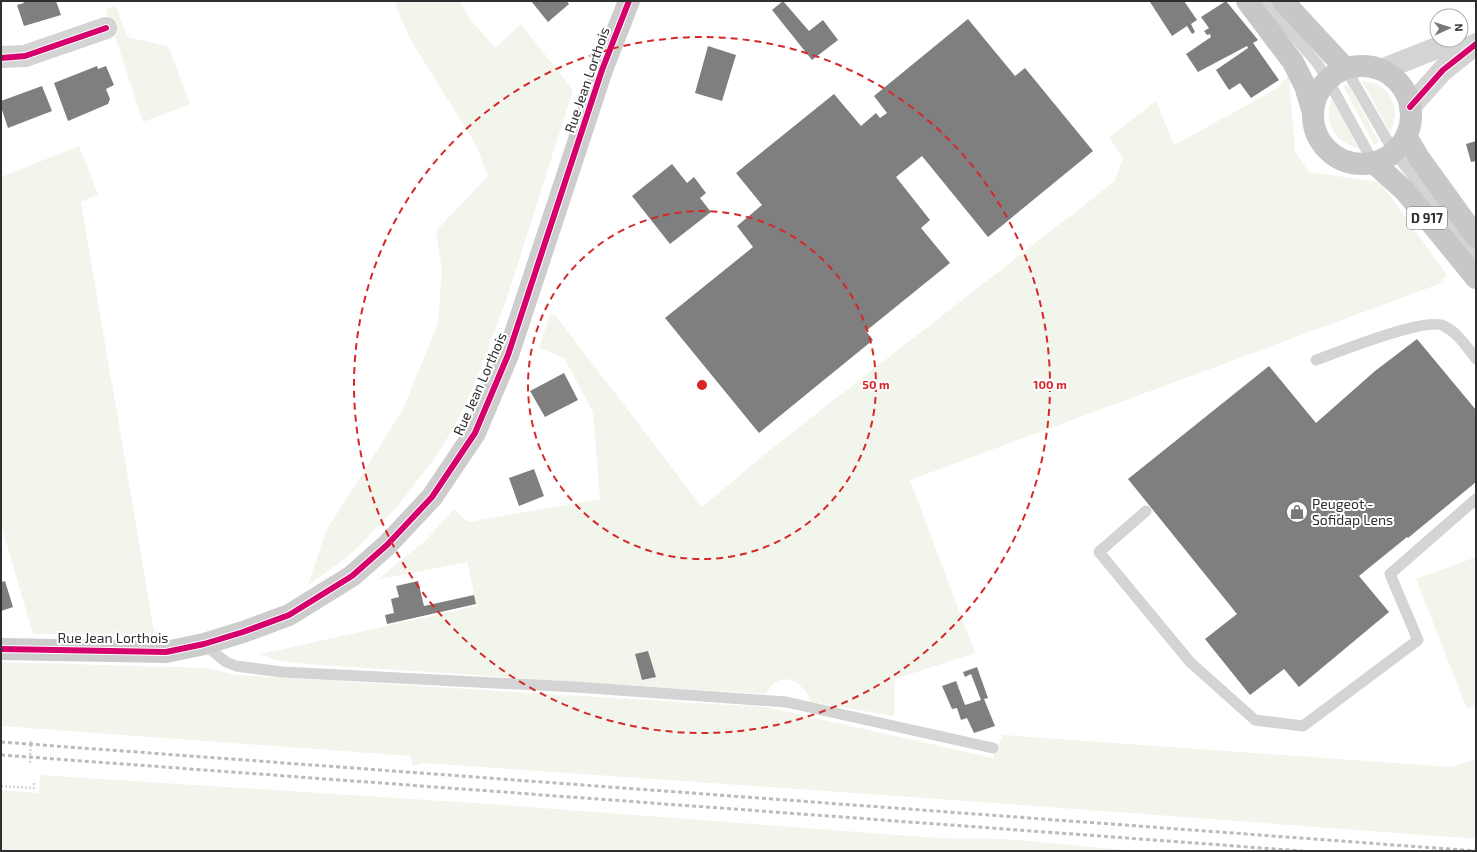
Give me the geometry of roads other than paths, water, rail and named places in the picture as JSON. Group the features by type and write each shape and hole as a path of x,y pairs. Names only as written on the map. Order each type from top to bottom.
{"main road":[{"path":"1247,1 1293,62 1306,86 1314,113 1318,134 1331,152 1351,162 1373,162 1384,158 1400,144 1410,127 1410,107 1407,95 1401,84 1392,76 1370,66 1358,66 1337,74 1321,89 1316,100 1314,113"},
{"path":"1283,1 1337,74"},
{"name":"D 917","path":"1400,144 1419,158 1476,240"},
{"name":"D 917","path":"1373,162 1405,191 1476,278"}],"street":[{"name":"Rue Jean Lorthois","path":"1,649 166,652 204,644 243,632 289,615 352,576 387,545 432,497 475,433 508,355 602,70 629,1"},
{"path":"1,56 25,56 106,28"},
{"path":"1410,107 1443,70 1476,44"},
{"path":"1381,70 1437,48"}],"lane":[{"path":"1264,1 1317,62 1337,74 1400,144"},
{"path":"1337,74 1373,162"},
{"path":"1316,360 1402,330 1430,324 1444,325 1462,341 1476,359"},
{"path":"1146,511 1098,552 1190,662 1255,720 1303,726 1418,640 1390,574 1476,498"},
{"path":"204,644 226,662 236,666 282,672 576,686 786,702 993,748"}],"railway":[{"path":"1,742 1476,851"},
{"path":"1,755 1303,851"}],"place":[{"name":"Peugeot - Sofidap Lens","path":"1297,512"}]}
